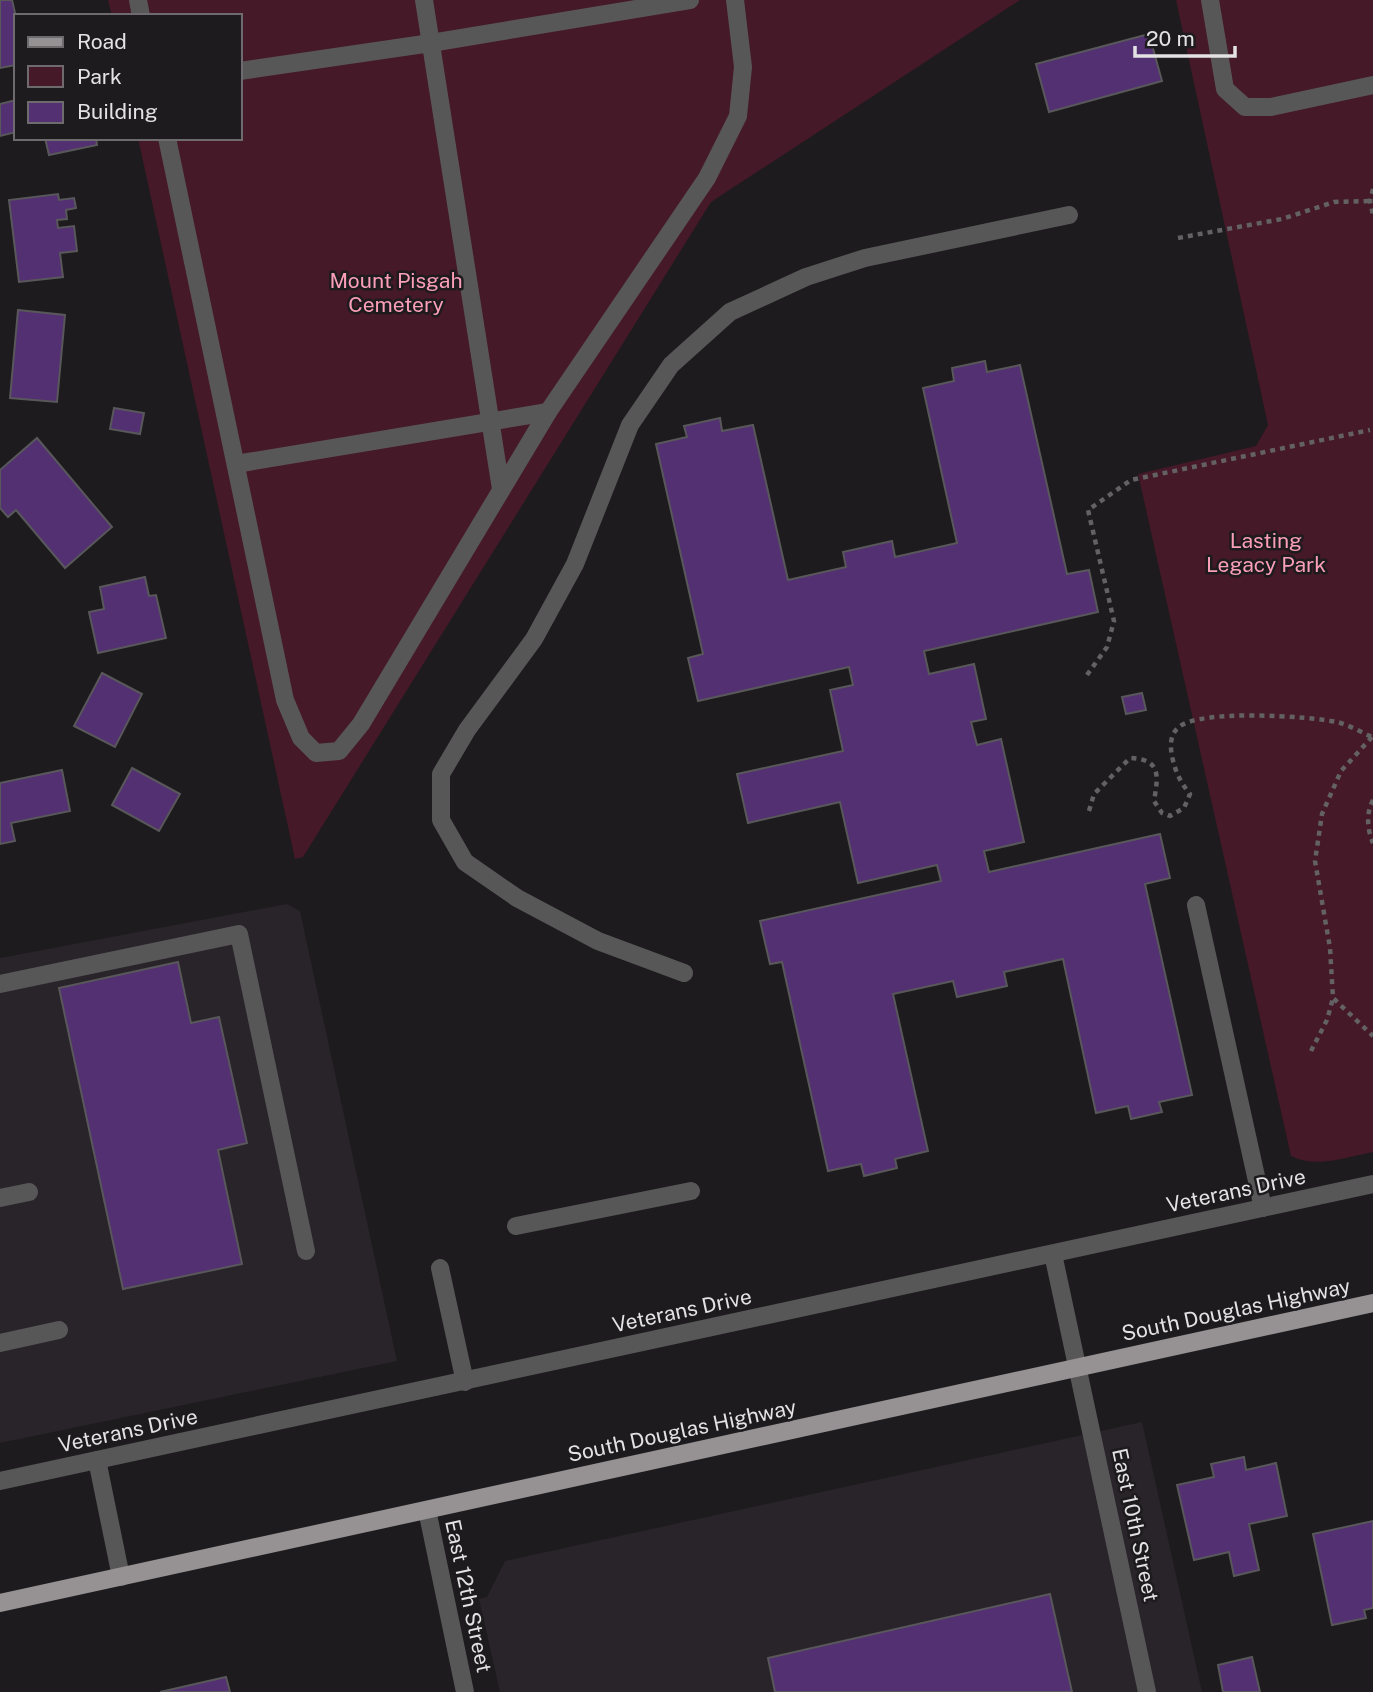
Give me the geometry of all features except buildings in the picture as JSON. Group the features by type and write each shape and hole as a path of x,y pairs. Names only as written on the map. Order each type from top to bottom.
{"main road":[{"name":"South Douglas Highway","path":"0,1603 1373,1303"}],"street":[{"path":"424,0 501,489"},
{"path":"242,71 690,0"},
{"path":"167,140 285,700 301,738 316,754 339,751 361,724 548,412 707,178 738,116 743,67 735,0"},
{"path":"1210,0 1225,89 1245,107 1271,107 1373,85"},
{"path":"684,973 598,941 517,898 465,862 441,820 441,774 467,730 534,639 569,575 630,425 671,365 730,312 806,277 865,258 1069,215"},
{"path":"236,464 548,412"},
{"path":"1196,905 1262,1208"},
{"path":"0,984 239,934 306,1251"},
{"name":"Veterans Drive","path":"0,1481 1373,1184"},
{"path":"516,1226 691,1191"},
{"path":"0,1198 29,1192"},
{"name":"East 10th Street","path":"1053,1254 1147,1692"},
{"path":"440,1268 465,1382"},
{"path":"0,1343 59,1331"},
{"path":"97,1460 121,1577"},
{"name":"East 12th Street","path":"427,1510 465,1692"}],"path":[{"path":"1373,190 1370,201 1373,215"},
{"path":"1178,238 1282,219 1334,202 1370,201"},
{"path":"1087,675 1107,647 1114,621 1088,510 1131,480 1372,430"},
{"path":"1089,811 1094,794 1130,758 1144,758 1155,767 1158,778 1154,801 1162,813 1170,816 1184,808 1190,794 1175,771 1171,742 1172,735 1180,726 1195,718 1240,715 1338,722 1373,736 1341,771 1322,814 1315,861 1330,948 1333,998 1327,1020 1311,1051"},
{"path":"1373,800 1368,823 1373,843"},
{"path":"1333,998 1373,1036"}],"shaded area":[{"path":"287,904 300,911 397,1361 0,1443 0,958"},
{"path":"1142,1422 1202,1692 500,1692 479,1599 487,1597 505,1561"}],"green space":[{"name":"Mount Pisgah Cemetery","path":"108,0 1020,0 711,202 303,857 295,859 138,140 242,140 242,14 112,14"},
{"name":"Lasting Legacy Park","path":"1176,0 1373,0 1373,1152 1332,1161 1311,1162 1291,1156 1138,474 1256,446 1268,425"}]}
